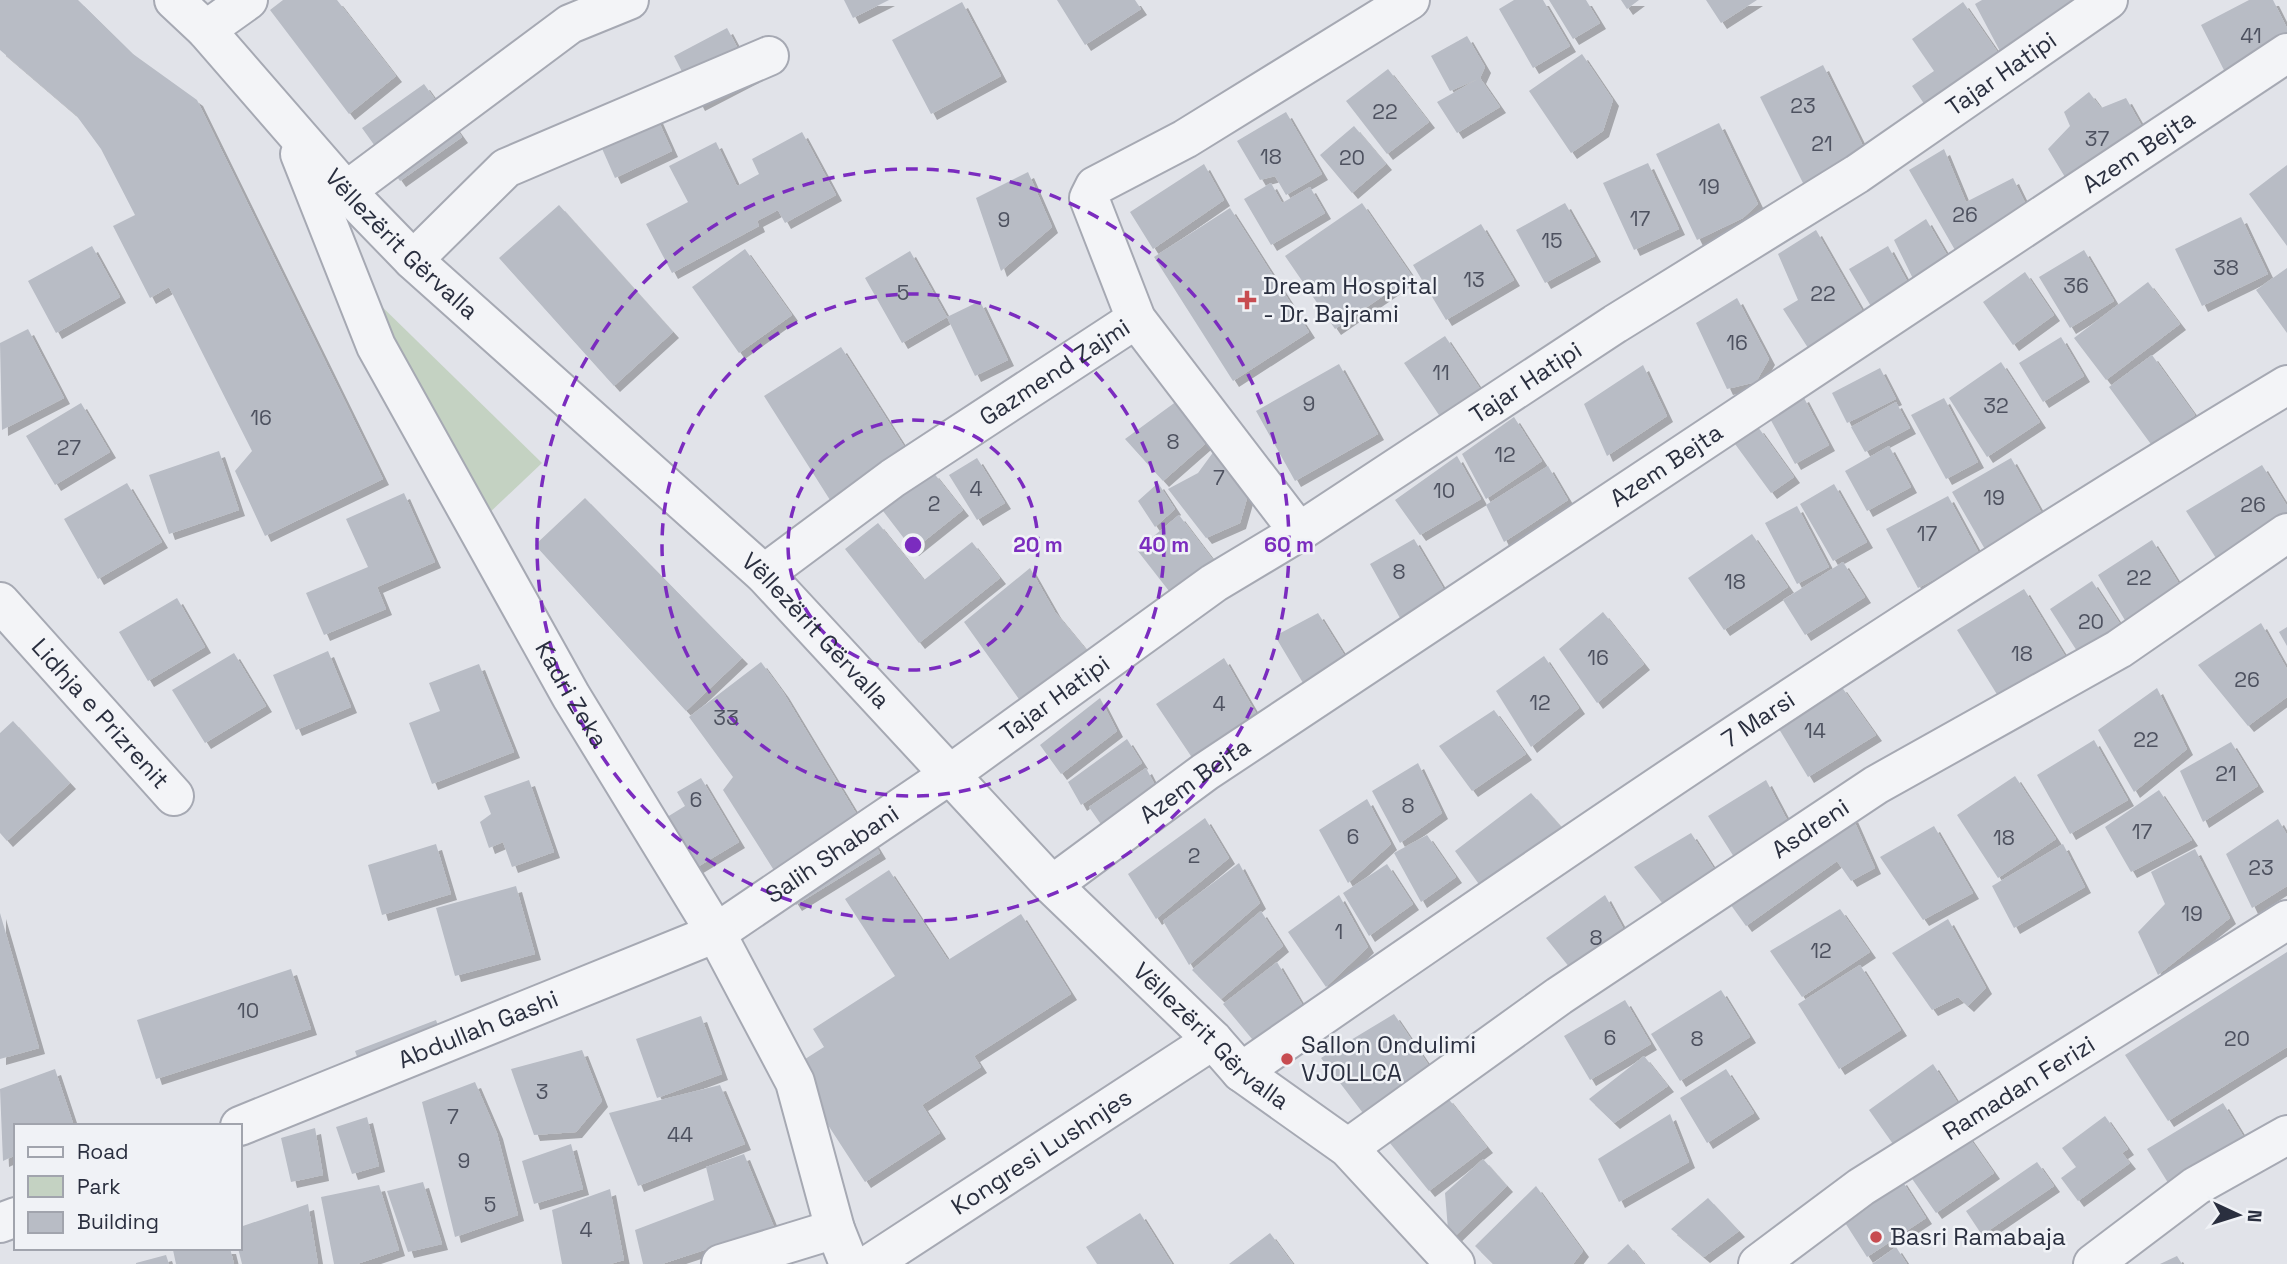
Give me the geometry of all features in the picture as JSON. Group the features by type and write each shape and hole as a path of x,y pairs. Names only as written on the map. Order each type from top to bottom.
{"street":[{"name":"Vëllezërit Gërvalla","path":"174,0 206,30 346,191 413,260 764,574 1052,885 1213,1040 1241,1072 1348,1148 1455,1264"},
{"path":"206,30 248,0"},
{"path":"346,191 570,24 629,0"},
{"name":"Gazmend Zajmi","path":"764,574 893,478 1136,319 1089,198 1095,186 1185,139 1410,0"},
{"name":"Tajar Hatipi","path":"949,775 1214,583 1299,532 1615,324 1857,174 2108,0"},
{"name":"Azem Bejta","path":"1052,885 1205,772 2287,53"},
{"path":"413,260 506,168 769,56"},
{"name":"Kadri Zeka","path":"288,123 376,346 571,696 716,933 794,1082 835,1228 849,1264"},
{"path":"1136,319 1299,532"},
{"name":"7 Marsi","path":"1241,1072 1608,818 2096,499 2287,385"},
{"name":"Asdreni","path":"1348,1148 1559,996 1876,785 2119,649 2287,533"},
{"name":"Lidhja e Prizrenit","path":"0,602 174,796"},
{"name":"Salih Shabani","path":"716,933 949,775"},
{"name":"Ramadan Ferizi","path":"1758,1264 1861,1187 2287,920"},
{"name":"Abdullah Gashi","path":"242,1125 716,933"},
{"name":"Kongresi Lushnjes","path":"870,1264 1213,1040"},
{"path":"2093,1264 2196,1186 2287,1135"},
{"path":"720,1264 835,1228"}],"green space":[{"path":"371,296 542,463 468,533"}],"building":[{"path":"0,0 78,0 133,54 197,100 383,479 265,536 235,471 252,451 169,287 150,298 113,226 135,215 101,149 76,115 0,50"},
{"path":"283,0 337,0 396,76 349,114 270,10"},
{"path":"844,0 889,0 853,18"},
{"path":"1057,0 1135,0 1141,9 1085,45"},
{"path":"1514,0 1543,0 1570,46 1533,68 1499,9"},
{"path":"1549,0 1586,0 1600,23 1573,39"},
{"path":"1621,0 1639,0 1627,9"},
{"path":"1706,0 1757,0 1721,23"},
{"path":"1982,0 2077,0 2001,53 1975,4"},
{"path":"2249,0 2273,0 2287,28 2287,43 2226,74 2201,25"},
{"path":"962,2 1001,76 931,114 892,40"},
{"path":"1963,2 2001,57 1927,108 1912,86 1934,71 1912,39"},
{"path":"727,28 753,77 699,105 674,56"},
{"path":"1467,36 1485,67 1480,78 1500,107 1457,133 1437,102 1478,79 1450,91 1431,56"},
{"path":"1582,54 1613,100 1603,131 1571,153 1529,91"},
{"path":"1823,65 1867,154 1804,185 1760,97"},
{"path":"1388,69 1429,122 1387,154 1346,101"},
{"path":"424,84 462,137 400,181 362,128"},
{"path":"2089,92 2101,108 2126,98 2148,137 2071,187 2048,149 2070,126 2064,112"},
{"path":"646,93 672,151 615,178 589,119"},
{"path":"1286,112 1322,174 1286,195 1275,176 1260,180 1237,141"},
{"path":"1719,123 1758,204 1743,218 1697,240 1656,154"},
{"path":"1354,126 1386,164 1352,193 1320,155"},
{"path":"802,132 836,195 785,223 778,210 757,221 759,226 672,273 646,224 688,202 669,166 716,142 737,186 759,174 752,159"},
{"path":"1944,149 1966,202 2013,178 2030,213 1959,257 1909,170"},
{"path":"1648,163 1679,229 1634,250 1603,183"},
{"path":"1204,164 1224,200 1153,249 1130,212"},
{"path":"2287,165 2287,246 2249,194"},
{"path":"1028,172 1052,227 1001,271 976,198"},
{"path":"1271,183 1282,203 1310,187 1325,213 1271,245 1244,199"},
{"path":"1362,203 1412,276 1335,329 1285,256"},
{"path":"1565,203 1595,256 1545,283 1516,230"},
{"path":"559,205 673,332 614,386 499,258"},
{"path":"1230,208 1309,332 1233,381 1154,257"},
{"path":"2241,217 2268,274 2202,306 2175,249"},
{"path":"1926,219 1954,267 1919,291 1894,240"},
{"path":"1481,224 1514,280 1446,320 1413,265"},
{"path":"1816,230 1863,312 1810,351 1783,309 1798,300 1778,254"},
{"path":"92,246 120,297 56,333 28,281"},
{"path":"1888,246 1914,294 1879,320 1849,269"},
{"path":"745,249 792,315 739,353 692,287"},
{"path":"2084,250 2114,301 2070,328 2039,277"},
{"path":"910,251 947,317 902,343 865,278"},
{"path":"2287,268 2287,333 2256,290"},
{"path":"2025,272 2054,315 2013,345 1983,302"},
{"path":"2148,282 2180,324 2106,380 2074,338"},
{"path":"1737,298 1769,359 1756,382 1727,389 1696,323"},
{"path":"980,301 1008,360 975,376 947,317"},
{"path":"28,329 64,398 2,430 0,343"},
{"path":"1445,336 1483,393 1443,421 1404,363"},
{"path":"2061,337 2084,376 2043,402 2019,363"},
{"path":"841,347 907,451 830,500 764,396"},
{"path":"2152,355 2195,415 2153,447 2109,387"},
{"path":"2001,362 2040,422 1987,457 1949,398"},
{"path":"1339,364 1378,434 1295,481 1256,411"},
{"path":"1643,365 1667,416 1607,456 1584,404"},
{"path":"1880,368 1896,399 1847,423 1832,393"},
{"path":"1803,396 1829,445 1795,464 1768,415"},
{"path":"1944,398 1978,462 1946,479 1911,415"},
{"path":"1177,401 1213,437 1163,481 1125,439"},
{"path":"1896,402 1910,428 1865,452 1851,427"},
{"path":"81,403 110,452 55,485 26,436"},
{"path":"1514,417 1542,461 1486,499 1462,454"},
{"path":"1758,427 1794,477 1771,493 1735,444"},
{"path":"1889,446 1911,487 1867,511 1845,471"},
{"path":"1217,447 1250,488 1240,523 1206,538 1168,489 1198,473"},
{"path":"219,451 239,510 169,534 149,475"},
{"path":"1457,456 1481,499 1420,535 1395,500"},
{"path":"977,458 1005,503 977,520 949,475"},
{"path":"2011,458 2044,517 1986,551 1952,492"},
{"path":"2262,465 2287,506 2287,522 2221,566 2186,511"},
{"path":"1548,466 1568,500 1504,542 1486,505"},
{"path":"933,472 963,510 913,550 883,511"},
{"path":"127,483 162,542 98,579 64,519"},
{"path":"1158,483 1175,509 1155,527 1138,501"},
{"path":"1834,484 1867,542 1833,561 1800,504"},
{"path":"404,493 435,562 377,587 386,609 324,635 306,593 368,567 346,519"},
{"path":"1948,496 1980,555 1918,588 1886,529"},
{"path":"585,498 742,658 686,711 535,545"},
{"path":"1797,506 1829,567 1797,584 1765,523"},
{"path":"1179,515 1217,565 1176,600 1137,550"},
{"path":"878,523 924,580 972,542 1000,578 919,643 845,549"},
{"path":"1752,534 1788,587 1724,630 1688,578"},
{"path":"1414,539 1449,598 1405,627 1370,564"},
{"path":"2152,540 2183,590 2129,627 2098,575"},
{"path":"1843,562 1865,597 1805,635 1783,600"},
{"path":"1030,568 1055,612 1093,658 1026,709 964,622"},
{"path":"2092,581 2126,633 2084,662 2050,609"},
{"path":"2024,589 2065,656 1998,696 1957,630"},
{"path":"177,598 205,647 148,681 119,632"},
{"path":"1603,612 1644,664 1597,703 1559,649"},
{"path":"1318,613 1351,666 1309,693 1275,636"},
{"path":"2261,623 2287,669 2287,697 2248,726 2198,665"},
{"path":"2287,627 2287,646 2279,632"},
{"path":"328,651 351,707 296,730 273,675"},
{"path":"234,653 266,706 205,743 172,690"},
{"path":"1544,656 1579,708 1531,747 1496,691"},
{"path":"1224,658 1257,715 1195,762 1156,704"},
{"path":"761,662 783,692 880,853 796,905 723,790 733,777 689,717"},
{"path":"479,664 514,752 432,784 409,723 440,711 429,683"},
{"path":"1841,686 1876,735 1808,777 1779,729"},
{"path":"2157,688 2187,749 2134,792 2098,730"},
{"path":"1100,698 1117,731 1061,774 1040,745"},
{"path":"1494,710 1526,754 1472,791 1439,746"},
{"path":"13,721 70,783 7,841 0,833 0,733"},
{"path":"1127,739 1142,763 1081,805 1068,782"},
{"path":"2094,740 2128,800 2070,834 2037,775"},
{"path":"2231,742 2258,786 2203,822 2180,771"},
{"path":"1418,763 1442,813 1400,843 1372,791"},
{"path":"1146,768 1160,795 1109,836 1089,807"},
{"path":"2015,776 2056,839 1998,878 1957,815"},
{"path":"701,778 739,842 689,872 659,822 685,806 677,792"},
{"path":"529,780 554,852 512,867 503,842 489,848 480,822 491,814 484,796"},
{"path":"1766,780 1793,831 1741,868 1708,816"},
{"path":"2159,790 2192,840 2131,872 2105,827"},
{"path":"1531,793 1570,837 1486,894 1455,851"},
{"path":"1367,799 1391,844 1348,883 1319,830"},
{"path":"1852,816 1875,868 1851,881 1837,861 1746,926 1723,894"},
{"path":"1205,818 1229,858 1156,919 1128,874"},
{"path":"2278,819 2287,835 2287,886 2252,908 2226,854"},
{"path":"1934,826 1973,893 1923,920 1880,857"},
{"path":"1691,833 1720,878 1670,913 1634,867"},
{"path":"1427,835 1456,877 1421,902 1394,853"},
{"path":"436,844 451,894 382,915 368,865"},
{"path":"2063,844 2085,887 2014,928 1992,886"},
{"path":"2195,849 2230,918 2158,975 2138,932 2165,904 2151,872"},
{"path":"1239,863 1260,903 1189,965 1163,921"},
{"path":"1387,864 1413,904 1369,936 1343,893"},
{"path":"889,870 948,960 1021,914 1071,994 974,1056 981,1067 922,1105 940,1133 865,1182 791,1068 824,1047 813,1029 895,976 845,899"},
{"path":"516,886 535,954 455,976 436,908"},
{"path":"1339,895 1368,947 1326,987 1288,932"},
{"path":"1605,895 1629,939 1578,978 1546,938"},
{"path":"1840,909 1870,952 1802,997 1770,951"},
{"path":"1261,911 1283,946 1221,999 1192,970"},
{"path":"0,913 39,1048 0,1059"},
{"path":"1948,919 1986,988 1968,1006 1958,997 1932,1010 1892,953"},
{"path":"2287,952 2287,1047 2168,1121 2125,1055"},
{"path":"1277,962 1303,1006 1257,1045 1223,1004"},
{"path":"1860,965 1901,1030 1839,1069 1798,1004"},
{"path":"291,969 311,1029 156,1079 137,1020"},
{"path":"1721,990 1750,1037 1680,1081 1651,1034"},
{"path":"1625,1000 1651,1044 1590,1080 1564,1036"},
{"path":"1394,1014 1434,1073 1369,1121 1321,1058"},
{"path":"701,1016 722,1074 657,1098 636,1039"},
{"path":"436,1020 446,1048 365,1079 355,1051"},
{"path":"582,1050 602,1101 576,1132 534,1135 511,1069"},
{"path":"1644,1056 1668,1086 1614,1123 1589,1099"},
{"path":"1933,1064 1961,1108 1900,1154 1869,1110"},
{"path":"55,1069 73,1124 14,1124 14,1156 3,1161 0,1089"},
{"path":"1726,1069 1754,1113 1707,1143 1680,1098"},
{"path":"475,1082 497,1133 518,1215 455,1237 422,1102"},
{"path":"720,1085 745,1144 638,1186 609,1113"},
{"path":"1447,1097 1487,1147 1429,1191 1385,1137"},
{"path":"2223,1103 2245,1139 2170,1186 2147,1149"},
{"path":"1670,1114 1689,1162 1619,1202 1598,1159"},
{"path":"2105,1116 2128,1149 2122,1153 2130,1163 2078,1201 2061,1178 2076,1167 2062,1148"},
{"path":"367,1117 379,1166 352,1174 336,1127"},
{"path":"315,1128 323,1175 291,1182 281,1138"},
{"path":"1966,1133 1994,1173 1936,1213 1908,1173"},
{"path":"571,1144 583,1189 534,1204 522,1161"},
{"path":"744,1154 774,1227 662,1264 643,1264 635,1230 714,1200 706,1167"},
{"path":"1483,1159 1507,1186 1449,1242 1445,1193"},
{"path":"2037,1162 2054,1186 1982,1235 1966,1211"},
{"name":"Basri Ramabaja","path":"1901,1179 1926,1218 1867,1257 1842,1218"},
{"path":"423,1182 442,1244 408,1252 387,1191"},
{"path":"379,1185 399,1250 357,1264 334,1264 321,1197"},
{"path":"1536,1186 1583,1251 1573,1264 1493,1264 1475,1246"},
{"path":"610,1189 624,1260 610,1264 562,1264 552,1210"},
{"path":"1708,1198 1739,1231 1704,1257 1671,1229"},
{"path":"308,1204 318,1264 242,1264 238,1250 242,1250 242,1226"},
{"path":"1140,1213 1172,1264 1097,1264 1086,1247"},
{"path":"1270,1233 1293,1264 1229,1264"},
{"path":"1628,1244 1644,1264 1607,1264"},
{"path":"1896,1247 1907,1264 1872,1264"},
{"path":"173,1250 230,1250 234,1264 176,1264"},
{"path":"166,1255 169,1264 136,1264 136,1263"},
{"path":"2177,1256 2182,1264 2160,1264"}],"place":[{"name":"Dream Hospital - Dr. Bajrami","path":"1247,300"},
{"name":"Sallon Ondulimi VJOLLCA","path":"1287,1059"},
{"name":"Basri Ramabaja","path":"1876,1237"}]}
